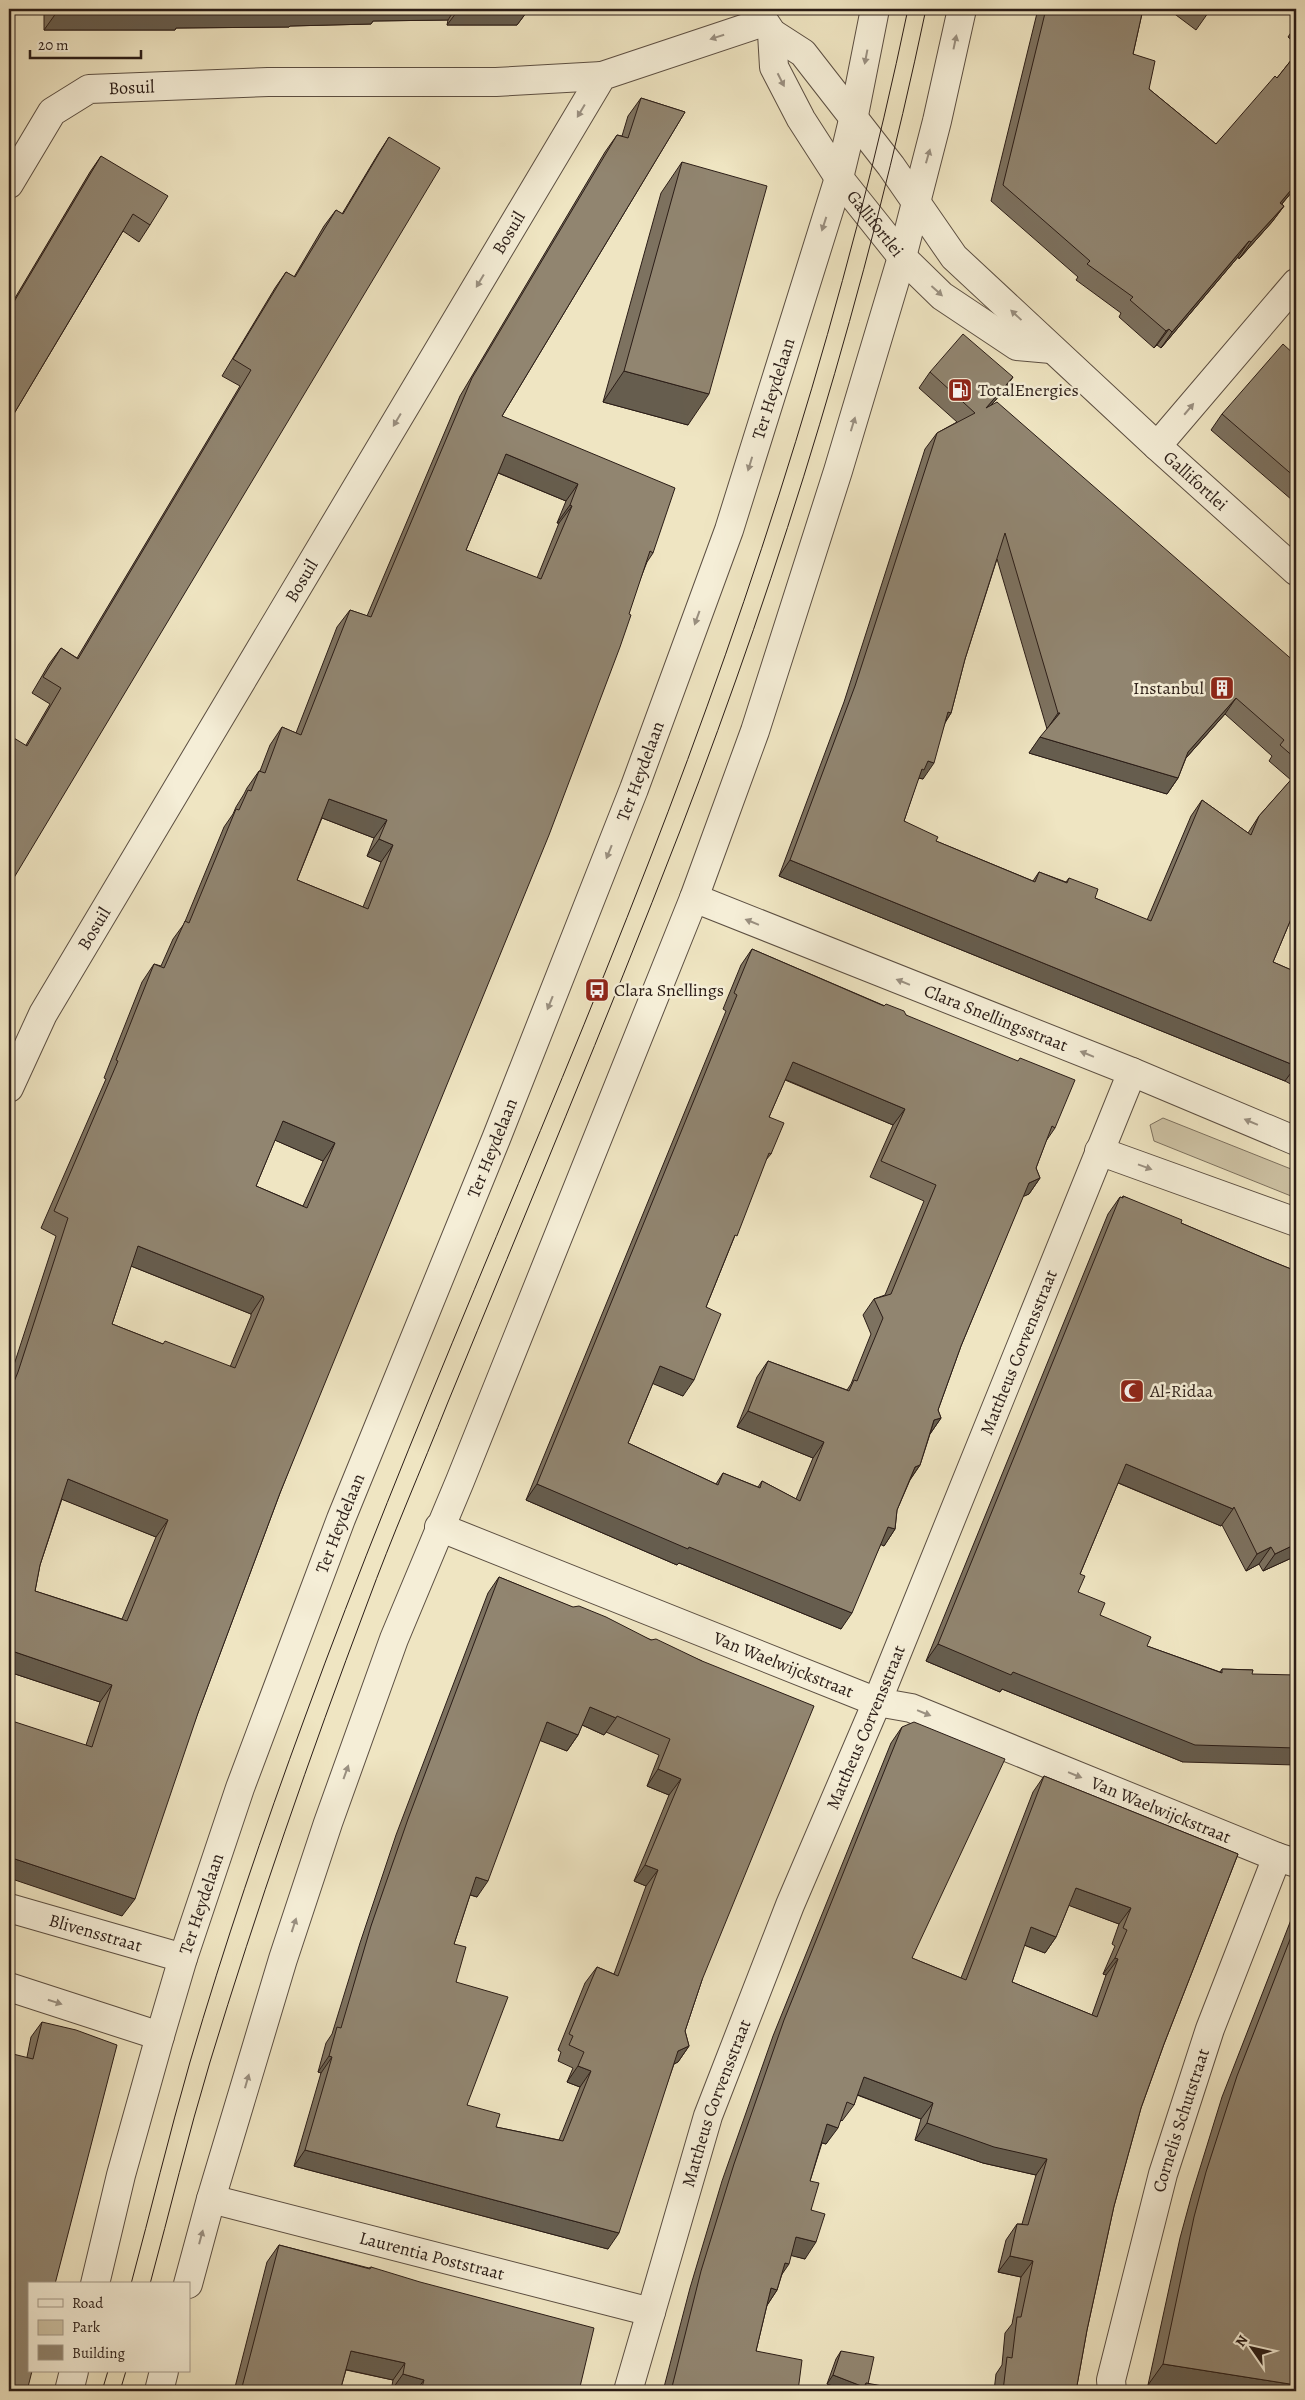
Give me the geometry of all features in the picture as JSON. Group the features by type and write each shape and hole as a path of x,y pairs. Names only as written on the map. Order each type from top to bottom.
{"street":[{"name":"Ter Heydelaan","path":"95,2282 121,2175 160,2036 183,1958 240,1788 337,1529 496,1139 638,780 730,530 839,178 854,120 875,9"},
{"path":"189,2282 211,2199 283,1959 328,1824 394,1639 460,1480 694,898 778,664 902,257 914,203 937,121 962,9"},
{"name":"Gallifortlei","path":"764,21 803,53 891,166 914,203 954,257 1157,446 1296,571"},
{"name":"Gallifortlei","path":"764,21 774,67 801,118 839,178 902,257 942,296 1017,346 1051,348"},
{"name":"Bosuil","path":"9,184 52,112 89,89 268,82 496,82 602,76 764,21"},
{"name":"Bosuil","path":"9,1088 43,1014 602,76"},
{"path":"1157,446 1296,283"},
{"name":"Clara Snellingsstraat","path":"694,898 1132,1072 1296,1141"},
{"name":"Mattheus Corvensstraat","path":"628,2391 708,2116 790,1905 877,1702 1132,1072"},
{"path":"1100,1151 1296,1222"},
{"name":"Van Waelwijckstraat","path":"439,1527 877,1702 911,1708 1287,1860"},
{"name":"Cornelis Schutstraat","path":"1112,2391 1111,2380 1163,2174 1210,2030 1287,1860"},
{"name":"Blivensstraat","path":"9,1908 183,1958"},
{"path":"9,1987 160,2036"},
{"name":"Laurentia Poststraat","path":"211,2199 651,2312"},
{"path":"69,2391 74,2372"},
{"path":"159,2391 164,2372"}],"green space":[{"path":"1163,1118 1296,1171 1296,1198 1154,1141 1150,1125"}],"building":[{"path":"1046,9 1143,9 1133,54 1155,61 1149,89 1216,144 1275,76 1277,78 1296,54 1296,184 1280,203 1284,206 1251,242 1249,241 1172,332 1169,329 1166,331 1130,300 1133,297 1087,264 1090,261 1003,185"},
{"path":"641,98 685,112 502,416 675,488 653,553 650,551 620,647 549,835 280,1493 198,1713 135,1899 9,1857 9,1720 92,1747 112,1685 9,1650 9,1394 18,1372 68,1218 54,1211 118,1061 116,1060 154,964 164,968 185,921 189,923 236,809 239,810 248,790 251,791 259,771 265,773 282,727 301,735 350,610 371,617 472,378 617,135 628,138","holes":["506,454 578,484 570,505 572,506 541,579 466,550","329,799 387,820 379,839 393,845 368,909 297,880","283,1121 335,1143 307,1208 256,1186","138,1246 263,1296 264,1299 235,1368 165,1341 163,1344 112,1324","68,1479 168,1520 127,1621 35,1591 40,1565"]},
{"path":"389,137 440,168 9,886 9,735 27,746 61,688 43,677 61,648 78,659 251,370 233,359 286,272 295,277 336,210 343,214"},
{"path":"101,156 168,196 150,225 133,214 9,422 9,310"},
{"path":"682,162 767,186 709,394 624,371"},
{"path":"963,334 1013,377 986,408 997,402 1296,663 1296,716 1291,724 1296,720 1296,759 1280,745 1284,740 1236,698 1188,752 1178,778 1040,737 1060,713 1058,713 1005,533 965,659 951,713 948,712 934,763 928,761 924,770 922,769 904,821 938,837 936,841 1035,882 1039,872 1067,883 1069,878 1098,889 1095,898 1151,921 1202,800 1251,835 1259,816 1296,774 1296,907 1273,962 1296,972 1296,1066 790,860 855,686 937,433 975,413 930,372"},
{"path":"1283,344 1296,356 1296,478 1222,414"},
{"path":"752,949 884,1006 886,1004 904,1011 906,1015 1018,1061 1020,1058 1075,1080 1055,1128 1052,1126 1036,1168 1040,1178 1029,1183 961,1346 938,1410 941,1418 934,1420 920,1465 915,1467 897,1510 895,1529 888,1527 852,1613 689,1547 688,1549 537,1484 737,995 734,993","holes":["793,1062 905,1109 881,1161 936,1185 891,1294 874,1299 883,1318 857,1381 854,1380 849,1391 768,1361 748,1411 824,1442 800,1501 762,1481 760,1488 723,1473 718,1485 628,1443 660,1366 694,1380 721,1314 706,1307 735,1235 737,1236 769,1153 771,1154 784,1123 769,1117"]},
{"path":"1123,1196 1182,1220 1181,1223 1296,1271 1296,1544 1275,1554 1271,1547 1257,1554 1234,1507 1233,1509 1126,1464 1080,1574 1085,1576 1078,1592 1105,1603 1100,1615 1151,1637 1147,1646 1222,1673 1222,1669 1253,1670 1252,1674 1296,1675 1296,1748 1195,1745 1013,1672 1011,1675 938,1644 1120,1197 1123,1198"},
{"path":"499,1577 573,1607 579,1606 606,1617 651,1640 656,1639 702,1661 814,1706 702,1980 685,2031 689,2046 678,2051 619,2233 305,2150 332,2057 329,2056 337,2027 341,2028 371,1926 408,1819","holes":["590,1707 616,1718 617,1716 670,1739 658,1769 681,1779 645,1865 658,1870 618,1976 597,1967 569,2034 573,2036 569,2045 584,2052 578,2066 591,2071 563,2141 496,2127 500,2114 467,2105 508,1997 456,1982 466,1947 454,1944 476,1877 488,1881 547,1722 578,1735"]},
{"path":"914,1722 1005,1759 912,1958 966,1980 1044,1776 1238,1854 1141,2108 1114,2206 1076,2391 1003,2391 1007,2357 1012,2358 1017,2317 1021,2317 1033,2261 1010,2256 1017,2224 1028,2225 1047,2159 994,2147 927,2123 933,2103 864,2077 854,2105 847,2102 838,2128 827,2124 810,2181 819,2183 811,2210 825,2214 816,2242 796,2237 789,2264 785,2263 777,2290 771,2288 756,2351 802,2360 798,2391 671,2391 701,2271 734,2164 784,2020 902,1727","holes":["1076,1888 1131,1908 1123,1928 1127,1930 1115,1958 1118,1959 1097,2017 1012,1982 1031,1927 1056,1937"]},
{"path":"1296,1924 1296,2385 1163,2364 1194,2217 1206,2172 1237,2076"},
{"path":"42,2022 76,2030 117,2045 56,2282 28,2282 28,2372 32,2372 27,2391 9,2391 9,2053 33,2059"},
{"path":"279,2245 370,2269 371,2267 420,2282 594,2328 579,2391 421,2391 424,2380 403,2374 405,2363 351,2351 340,2391 241,2391"},
{"path":"841,2351 874,2357 868,2384 866,2383 864,2387 833,2375"},
{"path":"866,2383 911,2391 865,2391"}],"tram line":[{"path":"132,2282 190,2062 216,1975 244,1889 305,1717 387,1502 606,971 688,759 726,654 796,442 827,335 857,227 908,9"},
{"path":"151,2282 210,2062 265,1889 325,1718 396,1528 566,1117 652,903 718,731 754,629 820,425 849,322 903,114 926,9"},
{"path":"102,2391 108,2372"},
{"path":"120,2391 126,2372"}],"place":[{"name":"TotalEnergies","path":"960,390"},
{"name":"Instanbul","path":"1222,688"},
{"name":"Clara Snellings","path":"597,990"},
{"name":"Al-Ridaa","path":"1132,1391"}]}
